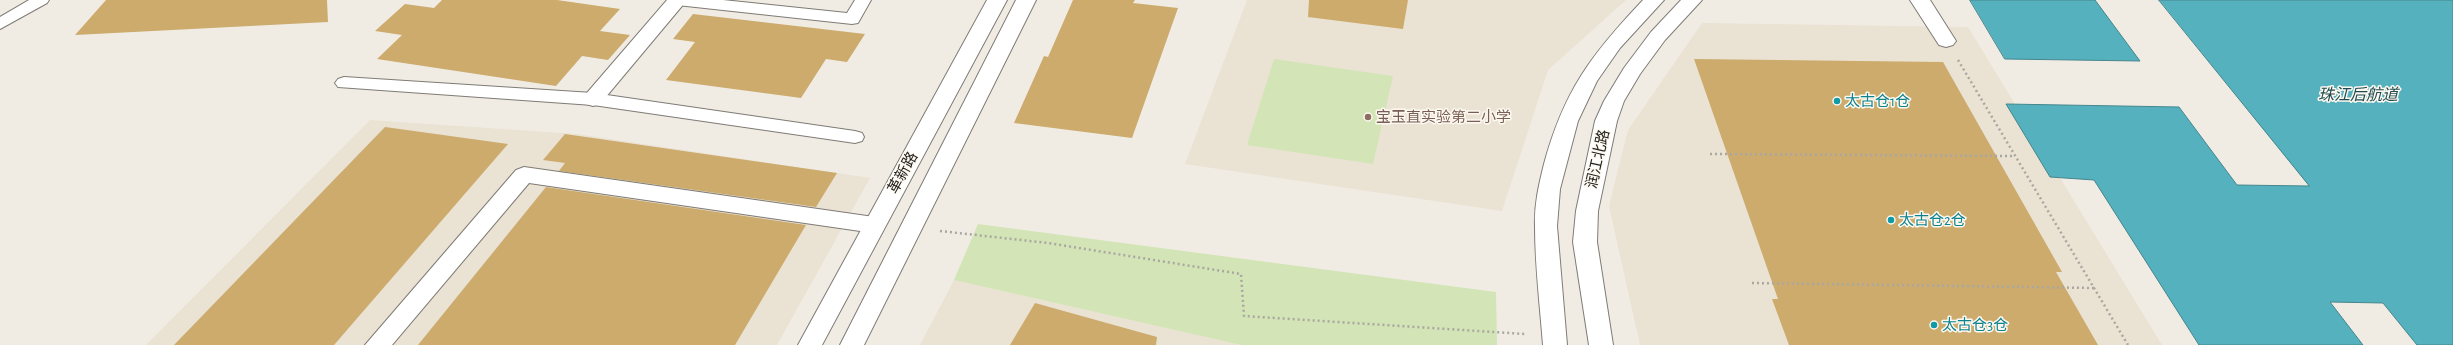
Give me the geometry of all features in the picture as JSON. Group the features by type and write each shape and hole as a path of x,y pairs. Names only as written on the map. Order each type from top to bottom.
{"street":[{"path":"593,99 677,0"},
{"name":"革新路","path":"810,345 996,0"},
{"path":"852,345 1026,0"},
{"path":"1554,340 1546,226 1549,189 1567,121 1587,80 1601,59 1654,0"},
{"name":"润江北路","path":"1601,345 1585,242 1586,211 1606,121 1614,101 1631,72 1658,36 1692,0"},
{"path":"1920,0 1946,41"},
{"path":"377,345 524,175 874,225"}],"lane":[{"path":"5,18 41,0"},
{"path":"677,0 852,19 863,0"},
{"path":"344,83 593,99 855,137"}],"path":[{"path":"1946,41 2128,345"},
{"path":"1710,154 2015,156"},
{"path":"912,228 1048,243 1241,274 1244,316 1554,340"},
{"path":"1752,283 2094,288"}],"shaded area":[{"name":"宝玉直实验第二小学","path":"1247,0 1626,0 1548,70 1502,211 1185,164"},
{"path":"1702,23 1968,27 2162,345 1640,345 1609,206 1628,130"},
{"path":"370,120 577,134 870,178 777,345 146,345"},
{"path":"954,280 1241,345 920,345"}],"green space":[{"path":"1274,59 1393,76 1373,164 1247,145"},
{"path":"978,224 1496,292 1497,345 1241,345 954,280"}],"water":[{"path":"1970,0 2095,0 2140,61 2005,59"},
{"name":"珠江后航道","path":"2159,0 2453,0 2453,345 2417,345 2383,303 2330,302 2363,345 2199,345 2094,180 2050,177 2006,104 2179,107 2237,185 2309,186"}],"building":[{"path":"106,0 327,0 328,22 75,35"},
{"path":"442,0 557,0 620,9 600,31 630,35 608,60 582,56 556,86 377,59 402,35 375,31 405,4 434,8"},
{"path":"1073,0 1135,0 1133,3 1178,8 1132,138 1014,123 1044,56 1048,57"},
{"path":"1309,0 1408,0 1403,29 1308,17"},
{"path":"693,14 865,34 847,62 826,59 801,98 666,80 695,42 673,39"},
{"path":"1694,59 1943,62 2062,272 2056,272 2098,345 1789,345 1772,299 1778,299"},
{"path":"385,127 508,144 334,345 174,345"},
{"path":"565,134 837,173 816,207 559,171 565,163 543,160"},
{"path":"546,187 806,225 735,345 418,345"},
{"path":"1035,303 1157,337 1156,345 1010,345"}],"place":[{"name":"太古仓1仓","path":"1837,101"},
{"name":"宝玉直实验第二小学","path":"1368,117"},
{"name":"太古仓2仓","path":"1891,220"},
{"name":"太古仓3仓","path":"1934,325"}]}
